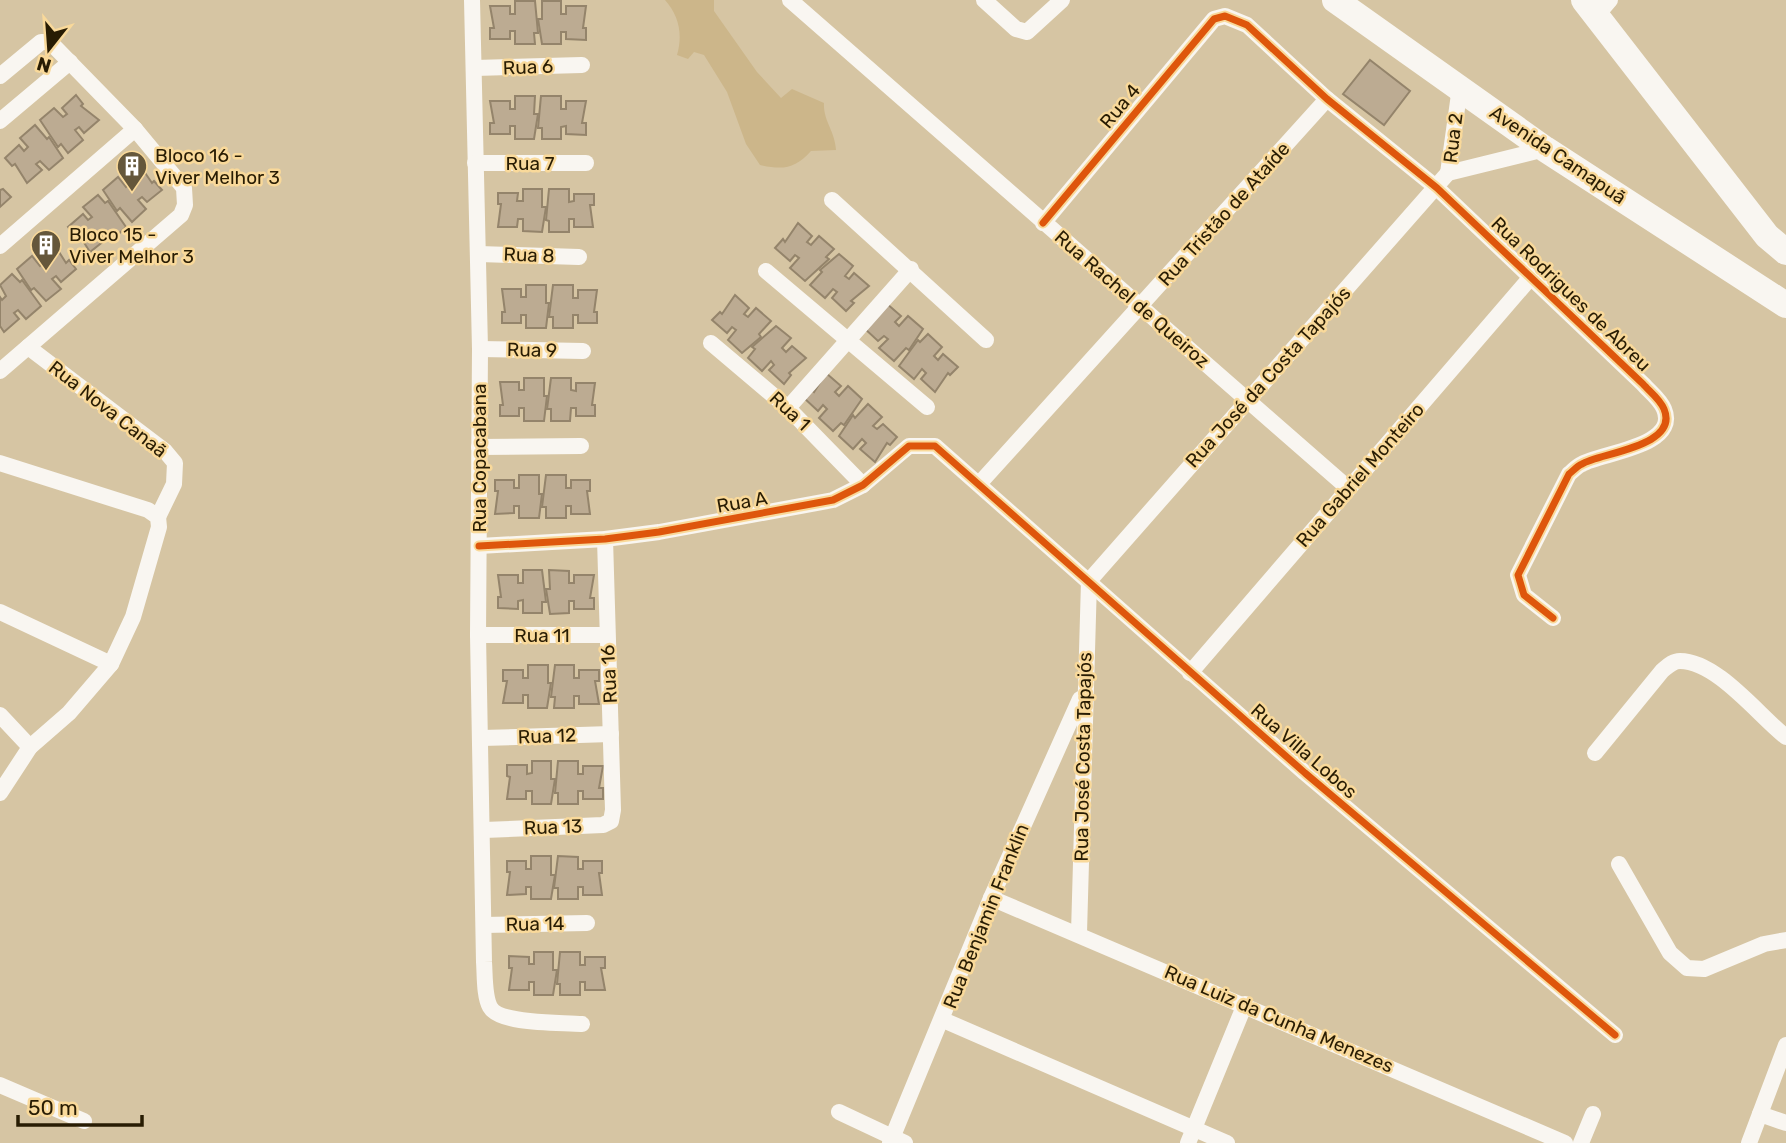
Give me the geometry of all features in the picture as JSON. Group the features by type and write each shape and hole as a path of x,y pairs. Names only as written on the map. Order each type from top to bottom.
{"main road":[{"name":"Avenida Camapuã","path":"1335,0 1545,149 1786,305"},
{"path":"1597,5 1767,236 1786,253"}],"street":[{"name":"Rua Rachel de Queiroz","path":"790,0 1348,488"},
{"path":"984,0 1016,29 1027,32 1062,0"},
{"name":"Rua Copacabana","path":"472,2 480,349 478,635 484,925 489,1006 501,1016 515,1019 582,1024"},
{"name":"Rua 4","path":"1043,223 1214,19 1225,16"},
{"name":"Rua Rodrigues de Abreu","path":"1225,16 1247,25 1327,99 1437,187 1661,404 1666,417 1661,431 1621,453 1583,462 1569,474 1518,575 1524,595 1553,618"},
{"path":"0,76 41,41 50,42 135,129 184,188 185,205 181,215 0,371"},
{"path":"0,121 70,62"},
{"name":"Rua 6","path":"475,68 582,65"},
{"name":"Rua 2","path":"1460,87 1448,173 1545,149"},
{"name":"Rua Tristão de Ataíde","path":"979,484 1327,99"},
{"path":"0,246 135,129"},
{"name":"Rua 7","path":"475,163 586,163"},
{"name":"Rua José da Costa Tapajós","path":"1088,581 1448,173"},
{"path":"832,200 986,340"},
{"name":"Rua 8","path":"479,254 579,257"},
{"path":"789,408 911,269"},
{"path":"766,271 927,407"},
{"name":"Rua Gabriel Monteiro","path":"1190,673 1531,277"},
{"name":"Rua 1","path":"711,343 789,408 863,485"},
{"name":"Rua Nova Canaã","path":"28,347 165,452 175,463 174,484 158,517"},
{"name":"Rua 9","path":"480,349 583,351"},
{"name":"Rua A","path":"479,546 605,539 795,509 833,500 863,485 909,446 922,444 941,450 979,484"},
{"path":"479,447 581,446"},
{"path":"0,463 148,510 158,517 159,527 133,617 111,664 69,713 30,747 0,793"},
{"name":"Rua Villa Lobos","path":"979,484 1190,673 1615,1035"},
{"name":"Rua 16","path":"605,539 613,810"},
{"name":"Rua José Costa Tapajós","path":"1079,933 1083,690 1088,581"},
{"path":"0,612 111,664"},
{"name":"Rua 11","path":"478,635 607,635"},
{"path":"1595,753 1662,671 1673,662 1681,661 1716,676 1786,737"},
{"name":"Rua Benjamin Franklin","path":"896,1141 991,898 1083,690"},
{"path":"0,715 30,747"},
{"name":"Rua 12","path":"482,738 611,734"},
{"name":"Rua 13","path":"484,830 603,825 611,821 613,810"},
{"path":"1619,864 1670,953 1687,968 1704,969 1764,944 1786,940"},
{"name":"Rua Luiz da Cunha Menezes","path":"991,898 1079,933 1565,1143"},
{"name":"Rua 14","path":"484,925 587,923"},
{"path":"1191,1136 1245,1004"},
{"path":"943,1020 1191,1136 1227,1143"},
{"path":"1749,1143 1786,1045"},
{"path":"0,1085 84,1121"},
{"path":"839,1112 896,1141"},
{"path":"1581,1143 1593,1114"},
{"path":"1760,1114 1786,1123"}],"shaded area":[{"path":"665,0 714,0 714,11 757,72 781,98 792,89 824,103 836,150 811,151 788,167 760,165 746,144 727,92 704,55 694,52 688,59 677,55 680,40 678,26 674,12"}],"building":[{"path":"515,1 535,1 538,33 534,33 535,44 515,44 515,31 510,31 510,39 490,39 490,28 494,28 490,6 510,6 510,14 515,14"},
{"path":"542,1 561,1 561,14 566,14 566,6 586,6 583,28 586,28 586,40 566,39 566,32 561,32 561,44 542,44 538,19 542,19"},
{"path":"1370,60 1410,91 1384,125 1343,94"},
{"path":"76,95 83,104 81,106 99,120 84,133 79,127 75,130 83,140 68,153 61,144 58,147 40,120 54,108 63,117 67,114 62,108"},
{"path":"515,96 535,96 534,114 538,114 534,139 515,139 515,126 510,126 510,134 490,134 490,123 494,123 490,101 510,101 510,109 515,109"},
{"path":"541,96 561,96 561,109 566,109 566,101 586,101 582,123 586,123 586,135 566,134 566,126 561,127 561,139 542,139 542,128 538,128"},
{"path":"35,125 47,139 49,137 63,158 49,170 40,161 36,164 42,170 27,183 15,164 12,166 5,158 19,145 24,151 28,147 20,138"},
{"name":"Bloco 16 - Viver Melhor 3","path":"139,164 152,183 154,181 162,190 147,202 142,197 138,200 146,209 132,222 120,208 117,211 103,190 118,177 126,187 130,183 125,177"},
{"path":"3,189 11,197 0,207 0,190"},
{"path":"523,189 542,189 542,207 546,207 542,232 523,231 523,219 518,219 517,227 498,227 501,204 498,204 498,193 518,193 517,201 523,201"},
{"path":"549,189 569,189 569,202 574,201 574,194 594,194 594,205 590,205 593,227 574,227 574,219 569,219 569,232 549,232 549,221 546,220"},
{"path":"98,195 105,203 108,201 126,227 112,240 103,230 100,234 105,240 90,252 78,233 75,236 68,227 83,214 88,220 92,217 83,207"},
{"path":"798,223 812,236 807,242 811,245 819,236 834,249 826,257 829,259 805,281 790,268 799,258 795,255 790,261 775,248 783,239 785,242"},
{"name":"Bloco 15 - Viver Melhor 3","path":"54,244 66,263 69,260 76,269 61,282 56,276 52,279 61,289 46,301 34,288 31,290 17,269 32,256 40,266 44,262 39,256"},
{"path":"839,254 853,266 845,276 849,279 854,273 869,286 851,301 854,303 846,311 832,298 837,292 833,289 825,298 810,285 822,272 820,270"},
{"path":"12,274 20,282 22,280 41,306 26,319 18,310 14,313 19,319 4,332 0,326 0,297 2,300 6,296 0,285"},
{"path":"526,285 546,285 546,303 549,303 546,328 526,328 526,315 521,315 521,323 502,323 502,312 505,312 502,289 521,289 521,297 526,297"},
{"path":"553,285 573,285 573,298 578,298 578,290 597,290 594,312 597,312 597,323 578,323 578,315 573,315 573,328 553,328 553,317 549,317"},
{"path":"735,295 749,308 744,314 748,317 756,308 771,321 759,334 761,337 742,353 728,340 736,330 732,327 727,333 712,320 720,312 722,314"},
{"path":"886,303 901,316 895,322 899,326 908,316 923,329 909,350 906,348 894,361 879,348 888,339 884,336 878,341 864,328"},
{"path":"776,326 791,338 782,348 786,352 792,346 806,358 789,373 791,375 784,384 769,370 774,365 771,361 762,371 748,358 755,349 752,347"},
{"path":"928,334 942,347 934,356 938,360 943,354 958,367 950,375 948,373 935,392 921,379 926,373 922,369 914,379 899,366 918,340 920,342"},
{"path":"826,373 841,386 835,392 839,396 848,386 862,399 844,425 841,423 833,431 819,418 827,409 823,405 818,411 804,398 811,390 814,392"},
{"path":"524,378 544,378 544,396 547,396 544,421 524,421 524,408 519,408 519,416 500,416 500,405 503,405 500,382 519,382 519,390 524,390"},
{"path":"551,378 571,378 571,390 576,391 576,383 595,383 592,405 595,405 595,416 576,416 576,408 571,408 570,421 551,421 551,409 547,409"},
{"path":"868,404 882,417 873,426 877,429 883,424 897,437 890,445 887,443 875,462 860,449 866,443 862,439 853,449 839,436 853,415 855,418"},
{"path":"519,475 539,475 539,494 542,494 539,518 519,518 519,506 514,506 514,513 495,514 498,491 495,491 495,480 514,480 514,488 519,488"},
{"path":"546,475 566,475 566,488 571,488 571,480 590,480 590,491 587,491 590,514 571,514 571,506 566,506 566,518 546,518 546,507 542,507"},
{"path":"523,570 542,570 546,602 542,602 542,613 523,613 523,600 518,601 518,609 498,608 498,597 501,597 498,575 518,575 518,583 523,583"},
{"path":"549,570 569,571 569,583 574,583 574,575 594,575 590,598 594,598 594,609 574,609 574,601 569,601 569,613 550,614 546,589 550,589"},
{"path":"528,665 548,665 548,683 551,683 547,708 528,708 528,695 523,695 523,703 503,703 507,681 503,681 503,670 523,670 523,678 528,678"},
{"path":"555,665 574,665 574,678 579,678 579,670 599,670 599,681 595,681 599,704 579,704 579,696 574,696 574,708 554,708 555,697 551,697"},
{"path":"532,761 551,761 551,779 555,779 551,804 532,804 532,791 526,791 526,799 507,799 510,777 507,776 507,765 527,765 527,774 532,773"},
{"path":"558,761 578,761 578,774 583,774 583,766 603,766 599,788 603,788 603,799 583,799 583,791 578,791 578,804 558,804 558,793 555,793"},
{"path":"531,856 551,856 551,875 555,875 551,899 531,899 531,887 526,887 526,894 507,895 510,872 507,872 507,861 526,861 526,869 531,869"},
{"path":"558,856 578,857 578,869 583,869 583,861 602,861 602,873 599,873 602,895 583,895 583,887 578,887 578,899 558,899 558,888 554,888"},
{"path":"534,952 553,952 553,970 557,970 553,995 534,995 534,982 529,982 529,990 509,990 512,968 509,968 509,956 529,957 529,964 534,964"},
{"path":"560,952 580,952 580,965 585,965 585,957 605,957 605,968 601,968 605,990 585,990 585,982 580,982 580,995 560,995 560,984 557,984"}],"cycle path":[{"path":"1043,223 1214,19 1225,16 1247,25 1327,99 1437,188 1662,405 1666,422 1660,432 1650,440 1591,460 1569,474 1518,575 1524,595 1553,618"},
{"path":"479,546 605,539 659,532 833,500 863,485 909,446 935,446 1305,773 1615,1035"}],"place":[{"name":"Bloco 16 - Viver Melhor 3","path":"132,193"},
{"name":"Bloco 15 - Viver Melhor 3","path":"46,272"}]}
